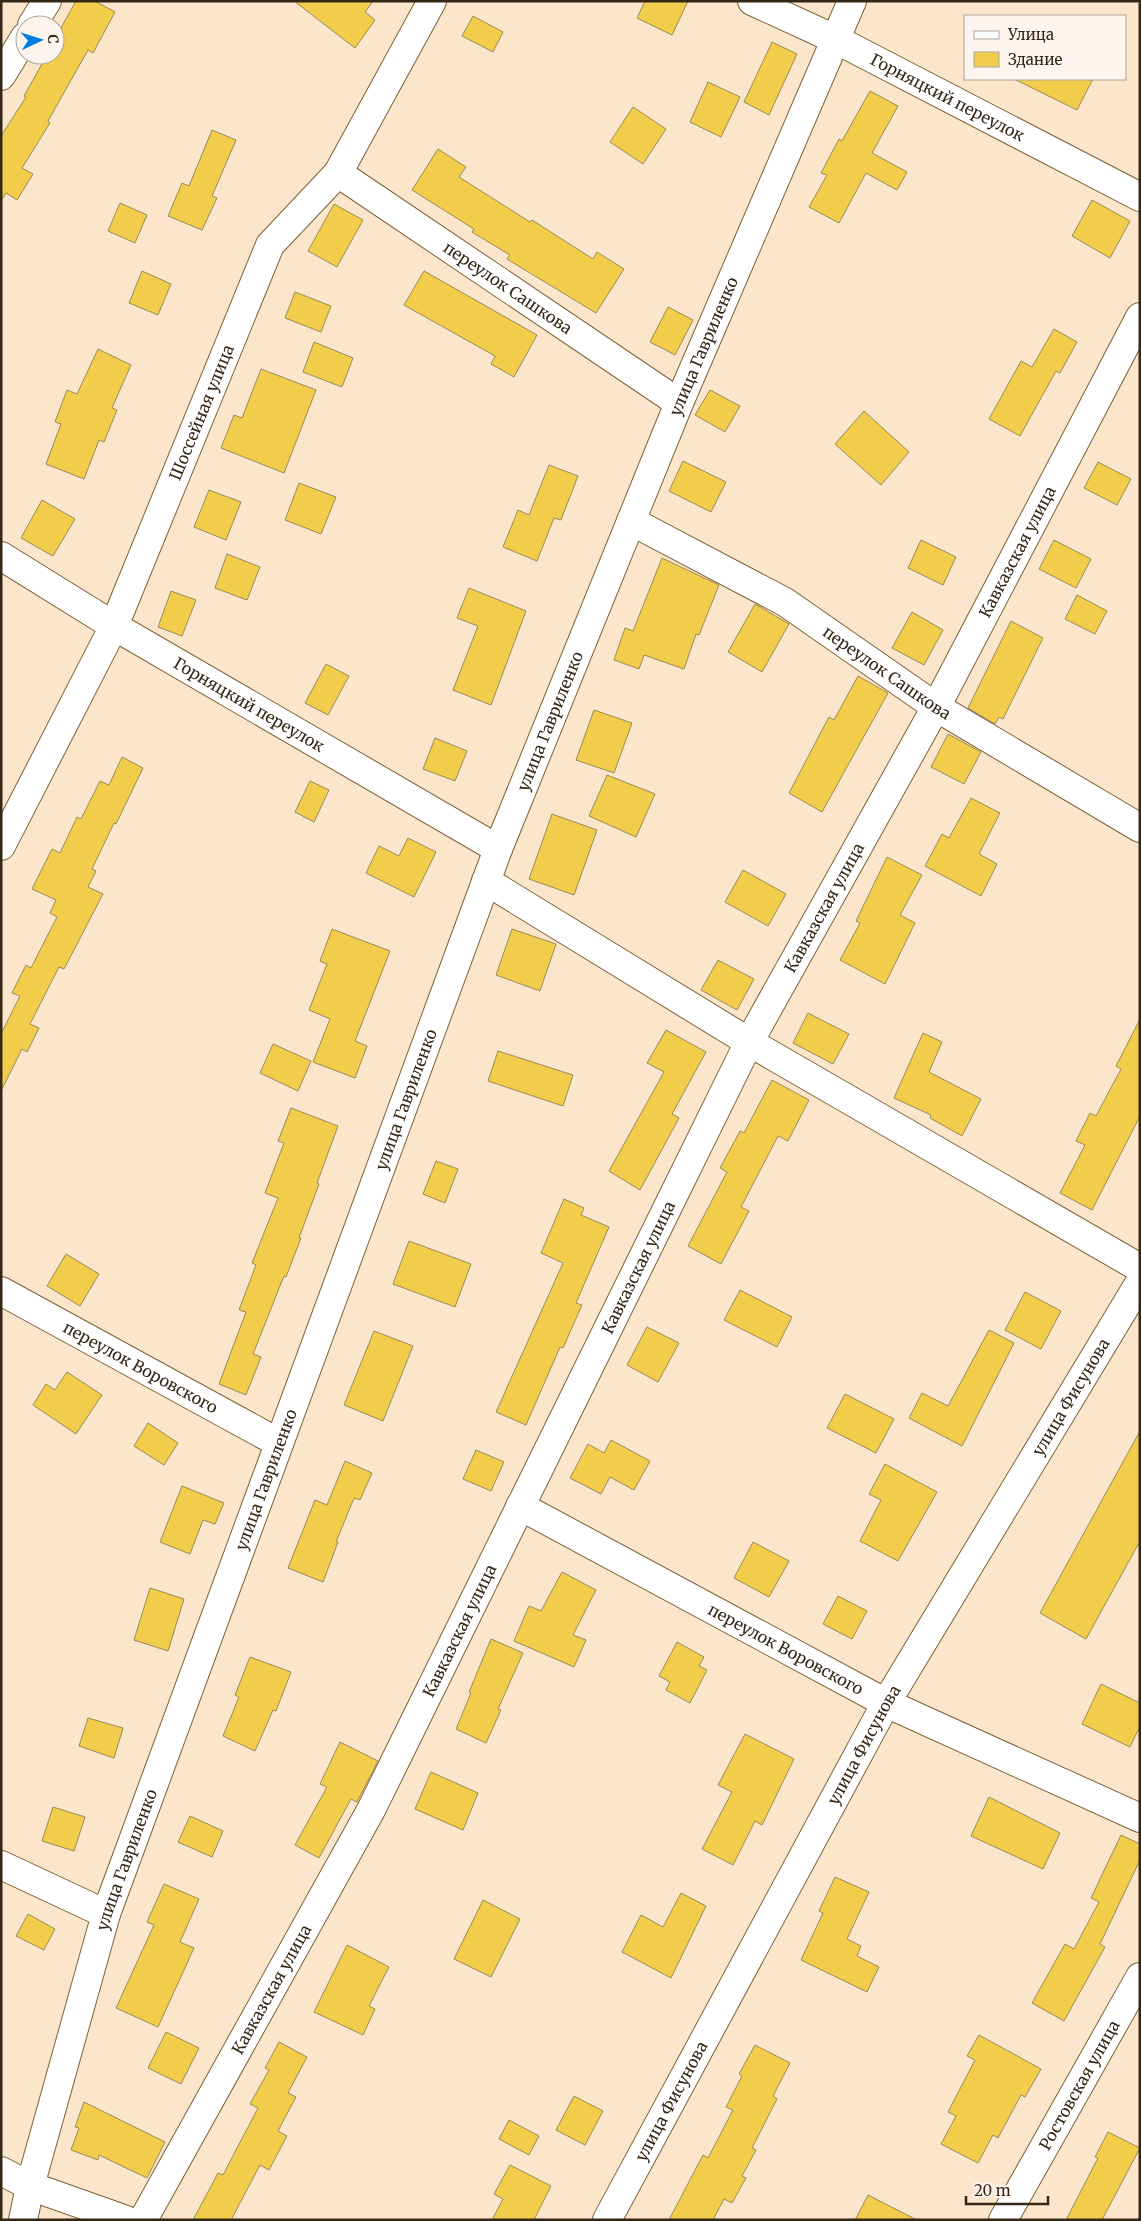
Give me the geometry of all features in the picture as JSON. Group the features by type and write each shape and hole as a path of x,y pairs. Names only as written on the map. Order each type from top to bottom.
{"street":[{"path":"38,15 47,1"},
{"name":"Шоссейная улица","path":"1,846 114,626 270,245 338,173 432,1"},
{"name":"Горняцкий переулок","path":"752,1 837,40 1140,197"},
{"name":"улица Гавриленко","path":"23,2220 30,2186 106,1914 486,881 680,402 837,40 852,1"},
{"path":"1,76 15,53"},
{"name":"переулок Сашкова","path":"338,173 680,402"},
{"name":"Кавказская улица","path":"143,2220 371,1810 749,1042 936,707 1140,317"},
{"name":"переулок Сашкова","path":"631,521 785,602 936,707 1140,828"},
{"name":"Горняцкий переулок","path":"1,556 114,626 498,849"},
{"path":"486,881 749,1042 1140,1268"},
{"name":"улица Фисунова","path":"607,2220 886,1703 1140,1282"},
{"name":"переулок Воровского","path":"1,1290 280,1443"},
{"name":"переулок Воровского","path":"520,1506 886,1703 1140,1818"},
{"path":"1,1865 106,1914"},
{"name":"Ростовская улица","path":"1003,2220 1140,1977"},
{"path":"1,2171 30,2186 126,2220"}],"building":[{"path":"76,1 95,1 115,12 93,53 88,50 48,121 50,123 22,168 33,174 17,200 6,193 1,201 1,136 26,97 24,96 41,65 65,65 65,21"},
{"path":"294,1 373,1 365,12 375,20 355,48"},
{"path":"645,1 688,1 672,35 637,18"},
{"path":"473,16 503,32 493,52 462,36"},
{"path":"772,42 797,54 769,115 744,102"},
{"path":"1016,80 1092,80 1077,110"},
{"path":"708,82 740,97 721,137 690,122"},
{"path":"870,91 898,106 872,153 907,172 897,190 866,173 839,223 809,207 827,175 821,173 839,139 842,141"},
{"path":"633,107 666,129 643,164 610,142"},
{"path":"212,130 236,140 212,196 217,198 202,230 168,216 182,183 189,186"},
{"path":"438,149 466,167 459,177 593,259 597,252 624,269 596,313 507,259 510,255 472,232 474,229 412,190"},
{"path":"1092,200 1130,221 1110,258 1072,236"},
{"path":"120,203 147,215 135,243 108,231"},
{"path":"334,204 363,220 337,267 308,251"},
{"path":"142,271 171,284 158,315 129,303"},
{"path":"424,271 537,335 514,377 491,364 495,356 404,305"},
{"path":"295,292 331,306 321,332 285,318"},
{"path":"668,307 693,320 675,355 650,342"},
{"path":"1054,329 1077,342 1060,373 1056,371 1020,436 989,419 1021,361 1032,367"},
{"path":"314,342 353,358 342,387 303,372"},
{"path":"98,349 131,365 112,408 117,410 104,442 99,440 84,479 46,464 61,424 55,422 67,390 77,394"},
{"path":"261,369 316,390 284,473 221,448 234,415 242,418"},
{"path":"710,390 740,406 725,432 695,415"},
{"path":"864,411 909,452 881,485 835,444"},
{"path":"683,461 726,482 711,512 669,491"},
{"path":"1098,462 1131,479 1117,505 1084,488"},
{"path":"549,465 578,476 561,520 554,518 537,561 503,547 518,510 529,515"},
{"path":"299,483 336,497 321,534 285,520"},
{"path":"209,490 241,502 226,540 194,527"},
{"path":"42,500 75,519 53,556 21,538"},
{"path":"921,540 956,557 943,585 908,568"},
{"path":"1054,540 1091,559 1076,588 1039,569"},
{"path":"227,554 260,567 247,600 215,588"},
{"path":"662,558 719,585 699,635 696,634 684,669 644,655 639,669 614,660 625,628 633,631"},
{"path":"469,588 526,611 491,705 453,690 478,626 457,618"},
{"path":"171,591 196,600 182,636 158,627"},
{"path":"1077,595 1107,611 1095,634 1065,619"},
{"path":"755,604 789,624 762,672 728,652"},
{"path":"912,612 943,630 924,665 892,648"},
{"path":"1011,621 1043,638 1003,719 999,717 995,724 968,708"},
{"path":"326,664 349,676 328,715 305,703"},
{"path":"858,676 888,693 822,812 789,793 829,717 834,720"},
{"path":"594,710 632,723 614,773 576,760"},
{"path":"948,734 981,752 964,784 931,767"},
{"path":"435,738 467,751 455,781 423,769"},
{"path":"122,757 143,768 92,869 96,871 88,887 103,894 64,969 59,967 30,1024 39,1028 27,1052 22,1049 1,1091 1,1034 20,996 12,993 26,965 31,968 57,917 50,913 56,900 32,889 52,849 60,853 77,817 81,819 100,781 109,785"},
{"path":"607,775 655,794 636,837 589,816"},
{"path":"310,781 329,790 314,822 295,812"},
{"path":"971,798 1000,813 979,854 997,864 981,896 925,866 942,834 949,838"},
{"path":"552,814 597,830 574,895 529,879"},
{"path":"408,838 436,852 414,897 366,873 379,846 399,856"},
{"path":"887,857 922,875 900,915 915,923 885,984 840,960 860,923 856,921"},
{"path":"743,870 786,894 768,926 725,902"},
{"path":"332,929 390,951 355,1041 367,1046 355,1078 313,1062 330,1019 309,1010 327,964 320,961"},
{"path":"512,929 556,944 540,991 496,975"},
{"path":"718,960 754,979 737,1010 701,990"},
{"path":"808,1013 849,1034 833,1064 793,1043"},
{"path":"1140,1019 1140,1116 1092,1210 1060,1193 1085,1145 1076,1141 1090,1113 1096,1116 1121,1069 1116,1066"},
{"path":"666,1030 706,1052 672,1114 679,1118 640,1190 609,1171 664,1072 647,1063"},
{"path":"923,1033 942,1042 929,1072 981,1099 962,1136 930,1118 931,1115 894,1098"},
{"path":"273,1044 311,1061 298,1091 260,1073"},
{"path":"498,1051 573,1075 563,1106 488,1081"},
{"path":"772,1080 809,1100 788,1141 778,1136 741,1207 749,1211 721,1264 688,1246 727,1172 720,1168 740,1131 744,1133"},
{"path":"291,1108 338,1126 317,1183 319,1184 299,1238 301,1238 253,1354 261,1357 246,1395 219,1384 246,1312 239,1310 256,1265 252,1263 278,1198 265,1193 284,1143 278,1141"},
{"path":"436,1161 458,1169 445,1203 423,1194"},
{"path":"564,1199 584,1208 581,1215 609,1227 576,1303 582,1305 563,1348 560,1347 526,1425 496,1412 563,1263 541,1253"},
{"path":"409,1241 471,1264 455,1307 393,1284"},
{"path":"66,1254 99,1274 80,1306 47,1286"},
{"path":"740,1290 792,1317 777,1347 724,1320"},
{"path":"1025,1292 1061,1311 1041,1349 1005,1330"},
{"path":"647,1327 679,1343 658,1382 627,1365"},
{"path":"989,1330 1014,1343 962,1446 909,1418 922,1393 948,1406"},
{"path":"374,1331 413,1346 383,1421 344,1405"},
{"path":"67,1372 102,1395 76,1434 33,1405 46,1384 55,1390"},
{"path":"845,1394 894,1419 876,1453 827,1428"},
{"path":"148,1423 178,1443 164,1465 134,1446"},
{"path":"1140,1431 1140,1541 1086,1639 1040,1613"},
{"path":"611,1440 650,1461 634,1490 610,1477 601,1494 570,1478 588,1444 604,1453"},
{"path":"476,1450 504,1462 491,1491 463,1479"},
{"path":"345,1461 372,1473 360,1500 354,1498 336,1542 338,1542 323,1582 288,1568 315,1500 327,1505"},
{"path":"885,1464 937,1492 898,1561 860,1541 881,1500 869,1494"},
{"path":"182,1486 224,1503 215,1524 203,1520 190,1554 160,1542"},
{"path":"753,1542 789,1561 769,1597 734,1578"},
{"path":"562,1572 596,1590 573,1635 586,1640 574,1667 514,1641 529,1606 541,1611"},
{"path":"150,1588 184,1599 168,1651 134,1640"},
{"path":"838,1596 867,1611 852,1639 823,1624"},
{"path":"491,1639 523,1653 498,1709 501,1710 486,1743 456,1729"},
{"path":"677,1642 704,1657 699,1666 707,1670 690,1703 666,1690 670,1682 659,1676"},
{"path":"250,1657 291,1672 276,1711 273,1710 255,1751 223,1736 239,1697 235,1695"},
{"path":"1101,1684 1140,1703 1140,1726 1130,1747 1082,1724"},
{"path":"88,1718 123,1728 114,1758 79,1746"},
{"path":"745,1734 794,1759 762,1825 755,1821 733,1865 702,1849 732,1792 718,1785"},
{"path":"340,1742 378,1761 357,1802 351,1799 319,1858 295,1845 327,1787 320,1784"},
{"path":"431,1772 478,1793 463,1830 415,1809"},
{"path":"989,1797 1060,1833 1043,1869 971,1836"},
{"path":"53,1807 85,1817 74,1851 42,1841"},
{"path":"190,1816 223,1831 212,1857 178,1842"},
{"path":"1121,1835 1140,1844 1140,1860 1100,1944 1105,1947 1064,2021 1032,2003 1065,1944 1074,1949 1099,1902 1091,1898"},
{"path":"835,1877 869,1892 847,1939 861,1946 857,1956 879,1967 867,1992 801,1960 823,1913 819,1911"},
{"path":"164,1884 199,1899 180,1942 194,1948 158,2027 116,2008 154,1925 147,1922"},
{"path":"681,1893 706,1906 671,1978 622,1952 641,1915 663,1927"},
{"path":"483,1900 520,1919 491,1977 454,1959"},
{"path":"28,1914 55,1929 44,1950 16,1936"},
{"path":"347,1945 389,1967 369,2006 375,2009 363,2035 314,2012"},
{"path":"166,2032 199,2048 181,2084 148,2068"},
{"path":"979,2035 1041,2069 1025,2097 1021,2095 998,2138 993,2135 978,2163 941,2144 956,2116 948,2112 975,2060 967,2056"},
{"path":"279,2042 307,2057 288,2093 296,2097 278,2131 287,2136 269,2170 260,2165 231,2220 193,2220 218,2173 223,2175 258,2108 250,2104 269,2070 265,2068"},
{"path":"755,2045 790,2063 773,2096 777,2099 752,2148 756,2150 742,2176 746,2178 732,2203 724,2199 713,2220 669,2220 703,2155 708,2158 733,2110 726,2107 742,2076 739,2074"},
{"path":"574,2096 603,2111 585,2145 556,2130"},
{"path":"84,2102 165,2142 147,2178 99,2155 98,2160 71,2150 79,2128 75,2127"},
{"path":"509,2120 539,2136 529,2155 499,2139"},
{"path":"1108,2132 1140,2148 1102,2220 1066,2220 1098,2158 1095,2157"},
{"path":"510,2165 551,2186 534,2220 492,2220 503,2199 494,2194"},
{"path":"868,2195 917,2220 855,2220"}]}
